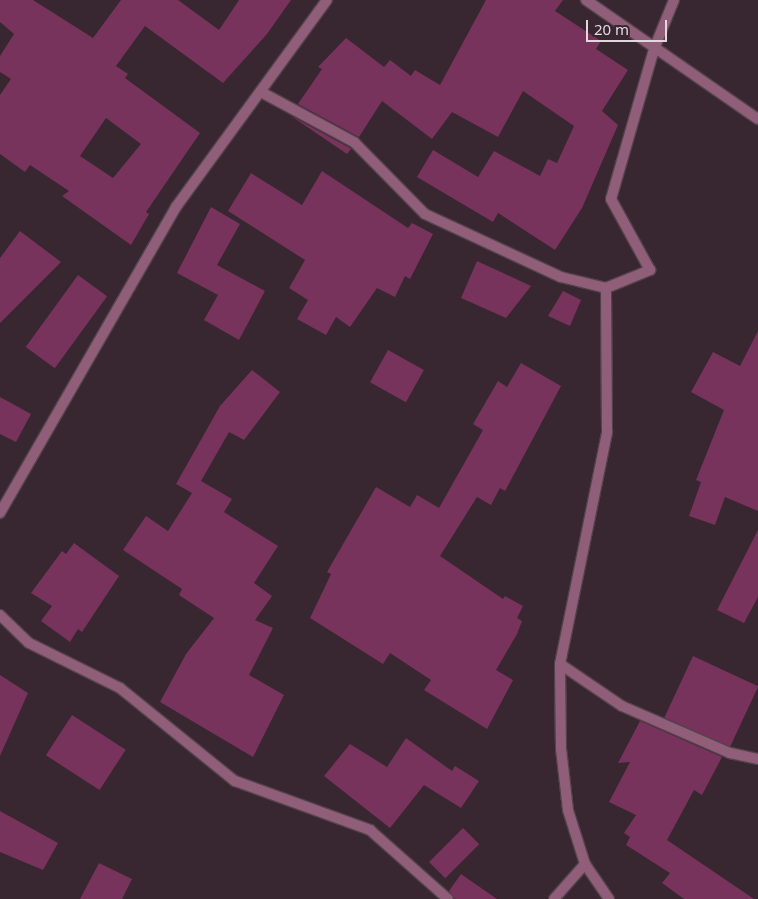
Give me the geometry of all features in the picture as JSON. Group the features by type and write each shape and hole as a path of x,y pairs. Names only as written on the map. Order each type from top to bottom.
{"street":[{"path":"0,513 171,215 327,0"},
{"path":"586,0 654,50 758,119"},
{"path":"261,92 354,142 425,214 562,277 606,288 650,270 611,199 654,50 674,0"},
{"path":"606,288 607,432 560,664 563,774 574,833 586,864 610,899"},
{"path":"0,615 29,643 120,688 235,781 370,830 448,899"},
{"path":"560,664 622,706 730,753 758,758"},
{"path":"554,899 586,864"}],"building":[{"path":"0,0 33,0 93,38 121,0 178,0 219,30 239,0 291,0 267,34 223,83 145,26 116,66 128,74 125,78 200,133 146,212 149,214 131,245 62,196 69,191 30,165 25,172 0,154 0,95 11,79 0,72 0,56 14,34 0,22","holes":["106,118 141,144 113,178 80,156"]},
{"path":"486,0 563,0 555,11 601,41 596,49 628,70 602,111 618,125 582,208 555,250 498,213 493,222 417,177 433,150 478,177 494,151 540,176 548,159 557,163 574,126 523,91 498,137 452,112 432,139 382,101 359,137 298,104 322,69 318,67 346,38 384,67 390,60 411,76 415,70 440,85"},
{"path":"291,116 350,148 351,149 347,154"},
{"path":"322,171 408,228 412,223 433,234 410,279 405,276 395,297 377,288 350,327 336,317 326,335 297,319 308,300 289,288 305,260 228,211 251,173 302,205"},
{"path":"211,207 240,224 217,265 265,291 239,340 204,320 218,295 177,273"},
{"path":"20,231 61,262 0,323 0,258"},
{"path":"477,261 531,286 506,318 461,298"},
{"path":"78,275 107,296 55,368 26,347"},
{"path":"563,291 581,300 570,326 548,316"},
{"path":"758,331 758,511 725,497 715,525 689,516 701,482 696,480 724,410 691,392 713,352 740,366"},
{"path":"388,350 424,370 406,402 370,382"},
{"path":"521,363 561,386 505,491 500,488 491,505 477,497 440,556 503,599 505,596 523,606 517,618 522,621 517,634 496,670 513,680 487,729 424,690 431,680 390,653 383,664 310,618 331,574 327,572 376,487 410,507 417,495 439,508 483,430 473,424 498,381 507,387"},
{"path":"252,370 280,392 244,440 229,432 201,481 232,499 224,512 278,546 254,583 272,596 255,620 273,628 249,675 284,695 253,757 160,702 186,654 214,618 179,595 182,589 123,550 146,516 168,531 192,493 176,484 220,406"},
{"path":"0,397 31,414 16,442 0,434"},
{"path":"758,530 758,597 744,623 717,610"},
{"path":"74,543 119,576 82,632 78,629 70,642 41,621 52,606 31,593 62,551 66,554"},
{"path":"693,656 758,686 730,748 664,718"},
{"path":"0,675 28,693 0,756"},
{"path":"72,715 126,750 100,790 46,755"},
{"path":"640,721 722,757 702,795 694,790 667,840 754,899 684,899 662,883 670,873 626,845 630,837 624,833 636,815 609,802 630,762 618,763"},
{"path":"406,738 452,771 455,766 479,781 461,808 424,785 390,828 324,776 350,744 387,767"},
{"path":"0,811 58,843 43,870 0,852"},
{"path":"463,828 479,844 445,878 429,862"},
{"path":"99,863 132,879 122,899 80,899"},
{"path":"461,874 497,899 455,899 449,891"}]}
